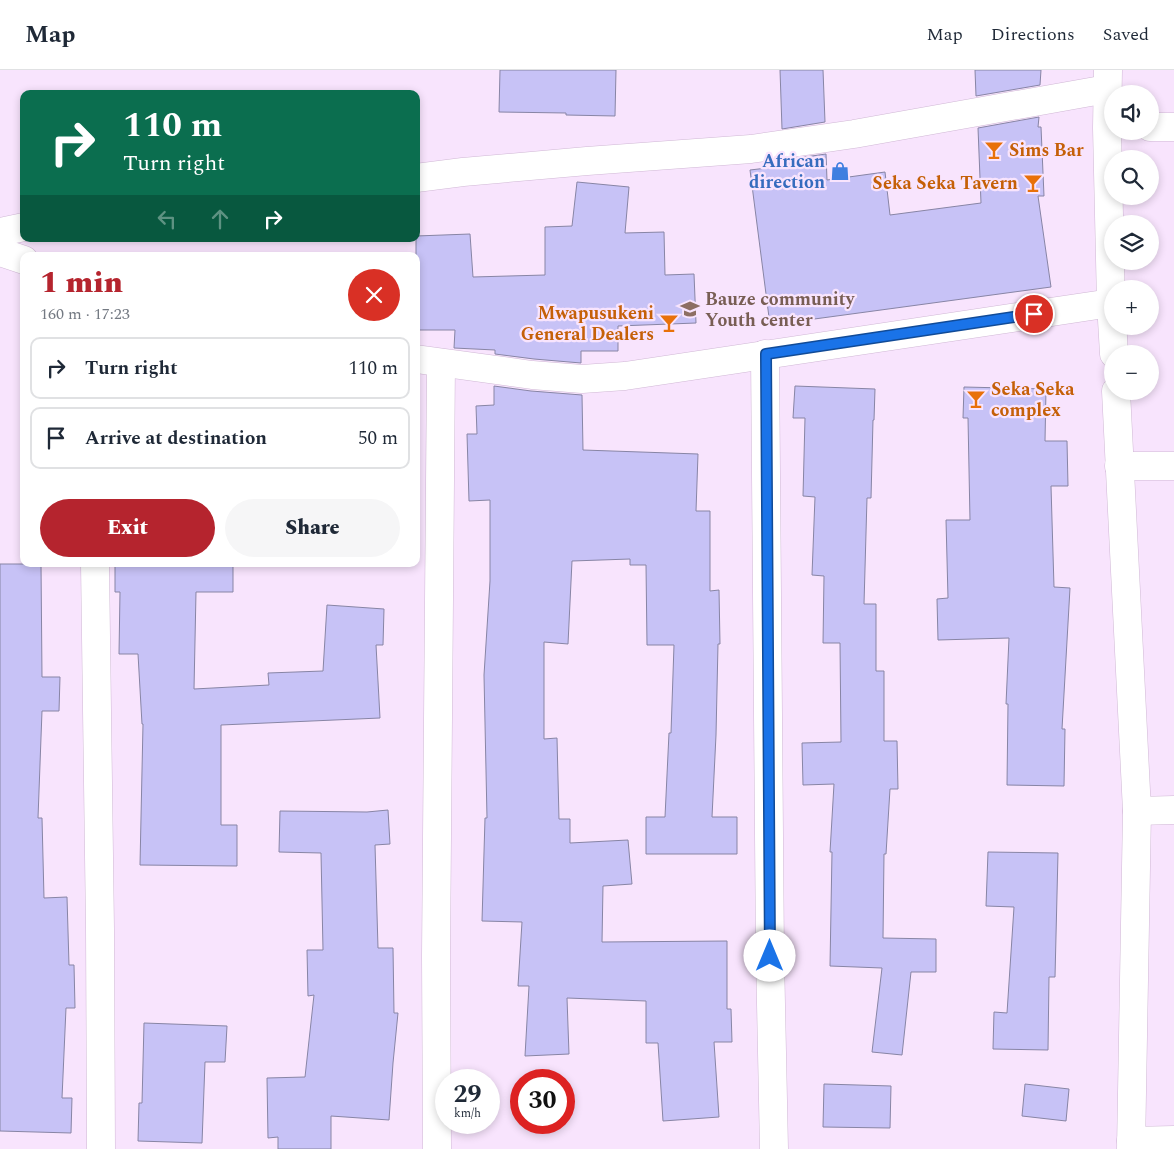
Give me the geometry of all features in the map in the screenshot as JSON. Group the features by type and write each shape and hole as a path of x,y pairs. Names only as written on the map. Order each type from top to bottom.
{"street":[{"path":"420,177 463,172 751,149 854,134 1107,80"},
{"path":"1159,128 1174,127"},
{"path":"1110,140 1111,280"},
{"path":"0,232 20,228"},
{"path":"0,252 20,259"},
{"path":"437,1149 428,361 532,375 582,379 624,376 1104,304"},
{"path":"766,354 770,946 774,1149"},
{"path":"1116,400 1137,810 1132,1145 1174,1140"},
{"path":"1119,466 1174,466"},
{"path":"96,567 101,1149"},
{"path":"1137,810 1174,810"}],"building":[{"path":"500,70 616,70 615,116 499,112"},
{"path":"780,70 823,70 825,122 782,129"},
{"path":"975,70 1041,70 1040,85 976,96"},
{"path":"1039,117 1038,127 1041,127 1044,196 1038,196 1051,287 770,325 750,170 784,166 783,160 826,154 827,180 885,172 890,215 981,203 978,128"},
{"path":"577,182 629,187 625,233 664,232 665,275 694,274 696,323 618,326 618,351 581,351 581,363 495,354 495,350 454,348 455,330 420,330 420,252 416,252 416,242 420,242 420,236 470,234 473,277 545,275 545,227 572,226"},
{"path":"494,386 582,395 583,450 698,454 696,511 710,511 710,591 719,590 720,644 718,644 712,817 737,817 737,854 646,854 646,817 665,817 669,733 671,733 674,645 647,645 646,565 630,565 630,559 572,561 568,644 544,642 544,739 557,738 559,819 570,819 570,843 628,840 632,884 603,886 602,942 727,941 727,1009 731,1009 732,1042 714,1042 719,1117 663,1121 658,1043 646,1043 646,1001 567,998 569,1054 525,1056 529,986 518,986 522,922 482,921 485,818 487,818 484,675 490,581 490,500 469,501 467,434 477,434 476,406 494,405"},
{"path":"795,386 875,389 871,498 867,498 864,604 876,604 876,671 884,671 884,741 897,741 898,789 890,789 886,854 884,854 883,938 936,939 936,972 911,972 902,1055 872,1052 882,968 830,966 832,852 830,852 834,784 803,785 802,743 841,742 840,643 823,643 824,576 812,575 815,497 803,496 805,418 793,418"},
{"path":"964,387 1046,389 1045,441 1067,441 1068,486 1051,486 1054,587 1070,588 1062,729 1065,729 1064,786 1007,785 1008,704 1006,704 1009,638 938,640 937,599 948,598 946,520 970,520 968,418 963,418"},
{"path":"0,564 20,564 20,567 41,567 42,677 60,677 59,711 42,711 38,818 42,818 44,898 67,897 69,965 74,965 75,1008 66,1008 62,1098 72,1098 71,1133 0,1131"},
{"path":"115,567 233,567 233,592 196,592 194,689 269,685 268,673 323,671 327,605 384,609 383,645 376,645 380,718 221,725 221,825 237,825 237,866 140,865 143,724 138,654 119,654 120,592 115,592"},
{"path":"388,810 390,844 375,845 378,948 393,948 394,1013 398,1013 389,1120 331,1116 331,1149 278,1149 278,1137 268,1138 267,1078 305,1077 314,995 308,996 307,950 323,950 321,853 279,852 280,811 367,812"},
{"path":"988,852 1058,853 1055,977 1049,977 1048,1050 993,1049 994,1012 1007,1013 1014,907 986,906"},
{"path":"144,1023 227,1026 225,1062 205,1062 202,1143 138,1141 139,1103 142,1103"},
{"path":"824,1084 891,1086 890,1128 823,1127"},
{"path":"1025,1084 1069,1089 1066,1121 1022,1116"}],"place":[{"name":"Sims Bar","path":"994,150"},
{"name":"African direction","path":"840,171"},
{"name":"Seka Seka Tavern","path":"1033,183"},
{"name":"Bauze community Youth center","path":"690,309"},
{"name":"Mwapusukeni General Dealers","path":"669,323"},
{"name":"Seka Seka complex","path":"976,399"}],"route":[{"path":"770,956 766,354 1034,314"}]}
